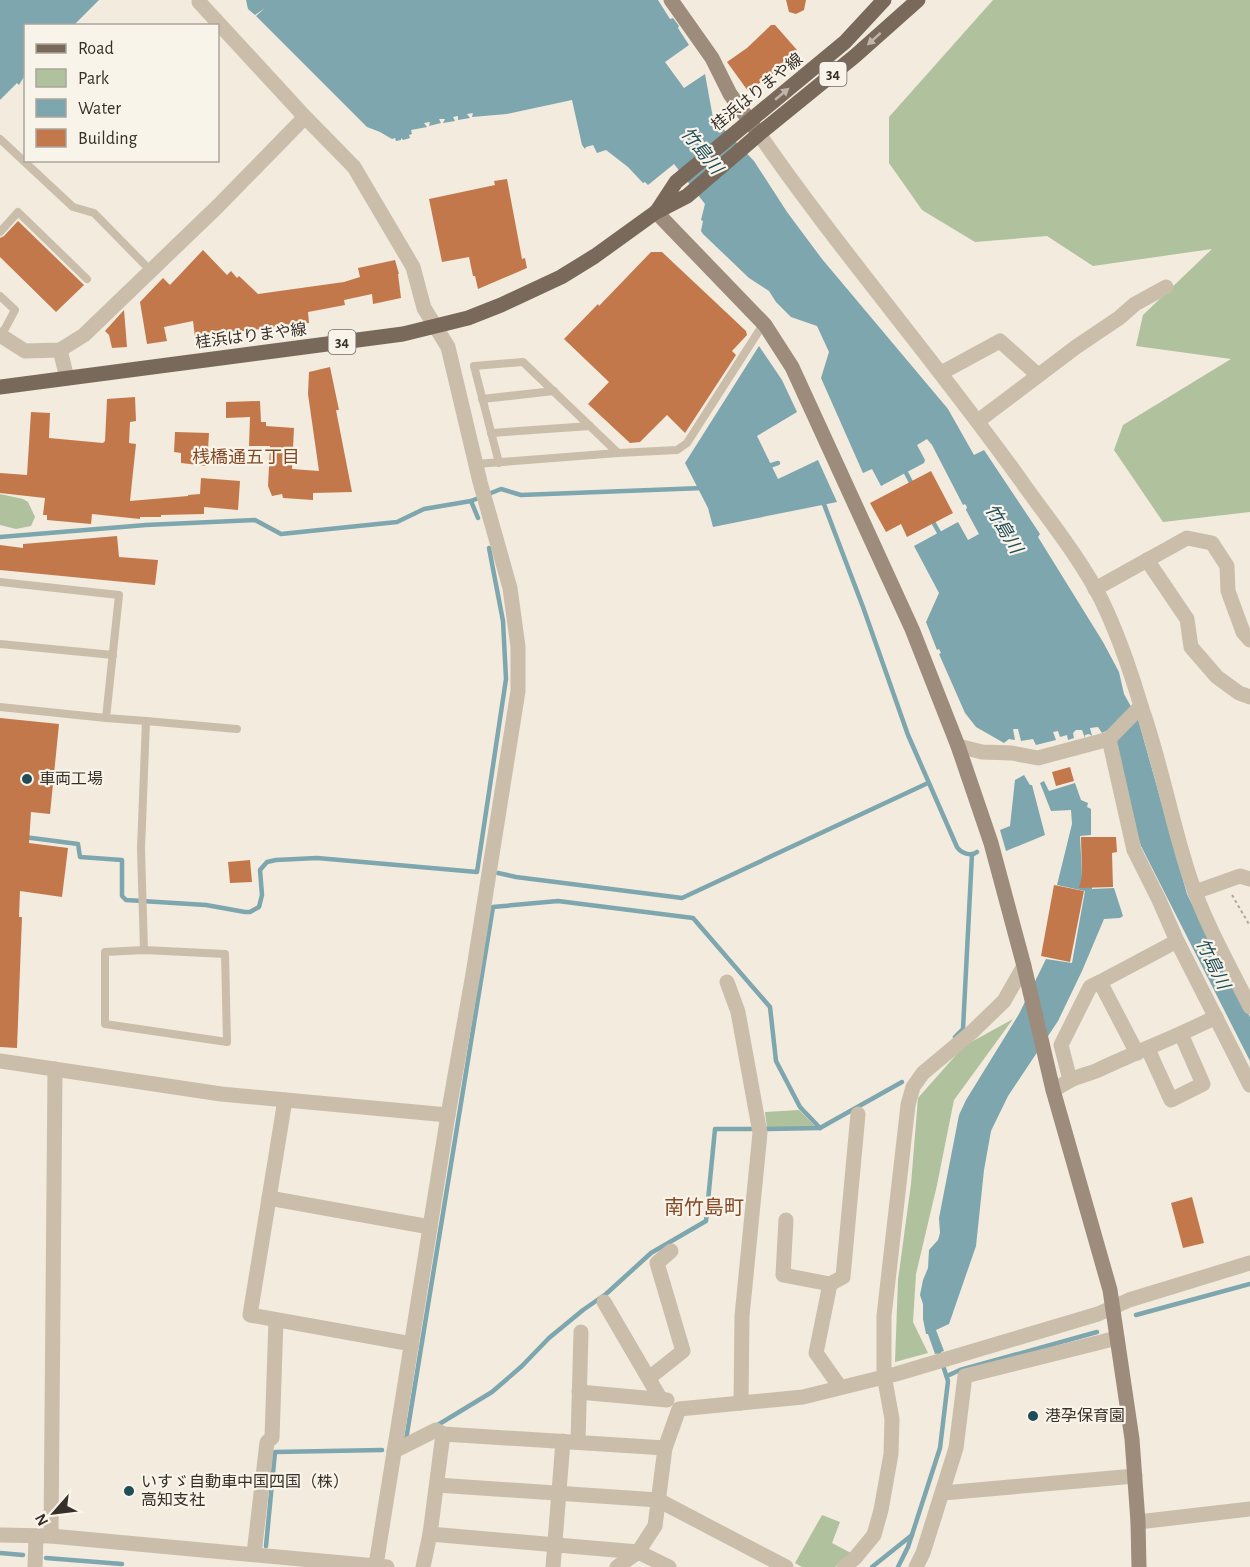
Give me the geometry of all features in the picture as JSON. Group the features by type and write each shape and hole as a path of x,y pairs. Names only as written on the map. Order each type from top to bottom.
{"main road":[{"name":"桂浜はりまや線","path":"0,387 403,334 468,318 501,305 554,280 595,256 656,212 687,196 747,144 754,128 845,42 884,0"},
{"name":"桂浜はりまや線","path":"656,212 676,182 737,131 754,128 855,56 918,0"}],"street":[{"path":"671,0 712,58 730,94 801,194 978,421 1083,568 1121,641 1139,707 1151,735 1200,906 1250,1007"},
{"path":"0,1535 43,1536 382,1566 394,1451 518,691 518,647 510,588 480,482 448,347 424,308 413,267 354,167 200,2"},
{"path":"0,336 25,351 60,350 84,335 305,117"},
{"path":"656,212 764,323 792,368 912,629 958,746 991,843 1025,970 1053,1090 1110,1290 1127,1397 1135,1476 1139,1567"},
{"path":"978,421 1135,304 1166,287"},
{"path":"941,373 1000,341 1038,375"},
{"path":"60,350 67,378"},
{"path":"1095,589 1187,538 1212,543 1227,566 1228,591 1244,632 1250,640"},
{"path":"1147,560 1187,619 1191,647 1217,677 1239,693 1250,697"},
{"path":"958,746 982,752 1012,753 1038,758 1111,737 1139,707"},
{"path":"1111,737 1131,843 1177,941 1250,1085"},
{"path":"1195,891 1239,876 1250,879"},
{"path":"1070,1080 1061,1046 1090,987 1177,941"},
{"path":"844,1567 855,1558 873,1535 881,1510 892,1442 890,1375 884,1316 908,1105 913,1086 923,1073 972,1032 1004,1001 1025,970"},
{"path":"727,982 738,1012 760,1133 742,1316 741,1403"},
{"path":"1100,982 1171,1100 1203,1084 1181,1034"},
{"path":"1053,1090 1070,1080 1143,1051 1216,1017"},
{"path":"0,1061 221,1094 448,1115"},
{"path":"35,1567 43,1536 55,1069"},
{"path":"285,1100 250,1315 412,1344"},
{"path":"786,1220 783,1275 830,1284 843,1277 858,1114"},
{"path":"269,1198 430,1227"},
{"path":"649,1378 683,1351 657,1263 671,1251"},
{"path":"579,1392 665,1398 679,1409 803,1397 958,1356 1098,1314 1112,1307 1250,1263"},
{"path":"830,1284 816,1353 840,1387"},
{"path":"604,1302 660,1398"},
{"path":"254,1554 267,1442 272,1438 276,1320"},
{"path":"578,1442 581,1332"},
{"path":"915,1567 923,1553 956,1448 965,1376 1118,1338"},
{"path":"617,1567 638,1552 655,1526 665,1448 679,1409"},
{"path":"394,1451 436,1430 443,1434 665,1448"},
{"path":"423,1567 430,1534 443,1434"},
{"path":"553,1567 562,1441"},
{"path":"943,1493 1135,1476"},
{"path":"436,1485 658,1500 786,1567"},
{"path":"1138,1522 1250,1509"},
{"path":"430,1534 638,1552 669,1567"}],"lane":[{"path":"0,139 24,161"},
{"path":"25,162 73,207 94,213 151,271"},
{"path":"0,232 18,212 87,279"},
{"path":"0,296 15,310 0,336"},
{"path":"476,464 677,450 687,443 764,323"},
{"path":"499,462 474,366 523,362 618,453"},
{"path":"482,399 554,391"},
{"path":"491,433 590,426"},
{"path":"0,582 120,595 106,718"},
{"path":"0,644 113,655"},
{"path":"0,707 237,729"},
{"path":"144,950 141,849 146,721"},
{"path":"144,950 225,954 227,1042 105,1024 105,952 144,950"}],"path":[{"path":"1223,882 1250,926"}],"green space":[{"path":"993,0 1250,0 1250,512 1163,522 1114,450 1123,425 1231,359 1136,346 1143,315 1212,249 1093,266 1047,236 975,242 922,210 889,163 889,117"},
{"path":"0,494 28,502 35,517 31,526 16,529 0,525"},
{"path":"1013,1019 954,1100 916,1274 913,1322 928,1353 895,1362 898,1280 911,1184 918,1098 964,1046"},
{"path":"799,1110 816,1127 767,1128 765,1112"},
{"path":"822,1515 840,1522 832,1543 851,1553 835,1567 802,1567 795,1563"}],"water":[{"path":"0,0 99,0 75,24 24,24 24,77 19,85 17,83 0,100"},
{"name":"竹島川","path":"246,0 658,0 670,19 673,18 679,26 678,28 689,45 665,62 684,88 705,74 713,118 754,161 787,212 822,259 948,409 974,455 984,450 1040,534 1038,537 1103,642 1119,672 1124,694 1138,719 1187,894 1250,1017 1250,1061 1141,846 1106,731 1102,733 1098,727 1090,728 1092,736 1085,735 1085,738 1082,730 1076,730 1073,733 1074,738 1068,740 1067,735 1060,737 1058,731 1053,732 1056,740 1036,745 1033,739 1021,741 1018,729 1013,729 1015,740 1009,739 1004,743 976,727 965,713 926,622 939,593 914,546 958,522 968,540 979,534 966,510 967,507 963,505 932,445 927,439 917,445 925,460 924,463 881,486 872,469 863,473 821,378 829,352 817,326 791,317 769,291 749,278 703,234 701,231 703,221 701,220 705,204 674,164 648,185 606,150 597,153 593,145 585,149 582,145 572,100 507,114 472,117 473,113 467,114 470,118 458,120 458,116 453,117 455,121 443,123 445,119 439,119 441,123 429,126 430,122 424,123 427,127 411,130 410,138 403,140 401,138 396,141 395,138 392,139 367,127 256,16 265,8 255,15 248,9"},
{"path":"759,346 782,380 797,412 757,436 778,479 818,460 837,502 713,527 708,508 685,463"},
{"path":"1024,775 1032,785 1045,835 1006,851 1000,830 1010,826 1015,780"},
{"path":"1044,781 1049,791 1075,783 1081,800 1088,803 1087,807 1091,809 1091,835 1080,836 1082,875 1092,875 1092,889 1114,888 1123,916 1104,919 1058,1021 1008,1096 991,1131 984,1170 976,1246 949,1324 936,1330 944,1351 935,1354 928,1334 926,1334 920,1295 928,1268 929,1250 938,1240 940,1233 939,1218 959,1115 1019,1014 1046,959 1072,963 1085,891 1057,885 1072,824 1071,810 1051,811 1040,783"}],"building":[{"path":"786,0 806,0 804,10 796,14 789,12"},
{"path":"771,25 775,25 797,50 774,73 748,91 727,62 747,48"},
{"path":"507,179 522,259 525,258 527,268 478,289 469,257 442,262 429,199 495,185 494,181"},
{"path":"18,221 84,285 56,312 0,257 0,238"},
{"path":"203,250 227,275 231,271 258,294 344,282 360,277 358,268 395,260 401,298 373,304 372,294 344,300 345,305 308,312 309,323 195,337 193,321 164,327 167,341 147,344 140,302 163,278 170,285"},
{"path":"651,252 662,252 746,331 747,335 732,351 736,355 685,433 667,415 640,442 630,443 588,404 609,382 564,339"},
{"path":"124,310 127,347 112,348 109,335 105,331"},
{"path":"330,367 352,492 313,493 313,500 283,498 282,494 272,496 268,486 270,446 249,446 250,417 226,418 226,402 260,401 261,422 266,422 266,426 294,428 292,469 319,471 308,394 309,372"},
{"path":"135,397 136,421 130,422 129,443 136,444 130,501 200,494 201,478 240,481 238,510 204,507 204,514 161,515 161,517 140,517 140,519 92,514 91,524 47,520 47,515 43,515 45,498 0,493 0,473 27,475 31,412 50,413 49,438 103,443 105,441 107,399"},
{"path":"175,432 209,433 207,466 181,463 181,453 174,452"},
{"path":"931,471 953,513 907,537 901,524 886,532 870,503"},
{"path":"117,536 119,557 158,560 155,585 0,570 0,545 23,548 23,544"},
{"path":"0,718 59,724 50,814 31,812 29,843 68,848 62,897 20,891 19,917 22,917 17,1048 0,1047"},
{"path":"1070,767 1074,781 1056,786 1052,772"},
{"path":"1081,837 1116,837 1117,852 1112,853 1113,887 1079,888 1082,876"},
{"path":"250,860 252,882 230,883 228,862"},
{"path":"1054,885 1084,891 1070,962 1041,956"},
{"path":"1192,1197 1204,1243 1183,1248 1171,1203"}],"waterway":[{"path":"766,467 778,463"},
{"path":"903,467 913,486"},
{"path":"0,537 146,525 255,520 281,534 397,522 424,509 471,501 501,489 521,495 703,488"},
{"path":"822,499 908,735 957,847 966,854 977,852"},
{"path":"471,501 478,518"},
{"path":"932,520 941,536"},
{"path":"24,837 78,844 80,857 122,860 122,896 126,900 206,905 245,912 259,907 262,895 260,870 267,862 276,860 317,858 477,872 506,679 503,621 489,548"},
{"path":"498,873 682,898 928,783"},
{"path":"955,1037 963,1029 972,854"},
{"path":"406,1440 493,907 558,901 693,918 770,1007 776,1061 800,1107 820,1128"},
{"path":"767,1129 820,1128 902,1082"},
{"path":"436,1426 492,1392 549,1338 606,1294 651,1253 706,1221 715,1129 751,1129"},
{"path":"1136,1315 1250,1284"},
{"path":"947,1376 960,1370 1097,1332"},
{"path":"898,1567 908,1547 940,1448 948,1381 937,1347"},
{"path":"266,1546 275,1452 382,1450"},
{"path":"872,1567 912,1535"},
{"path":"0,1553 23,1555"},
{"path":"46,1558 122,1564"}],"place":[{"name":"車両工場","path":"27,779"},
{"name":"港孕保育園","path":"1033,1416"},
{"name":"いすゞ自動車中国四国（株） 高知支社","path":"129,1491"}],"district":[{"name":"桟橋通五丁目","path":"246,458"},
{"name":"南竹島町","path":"704,1208"}]}
